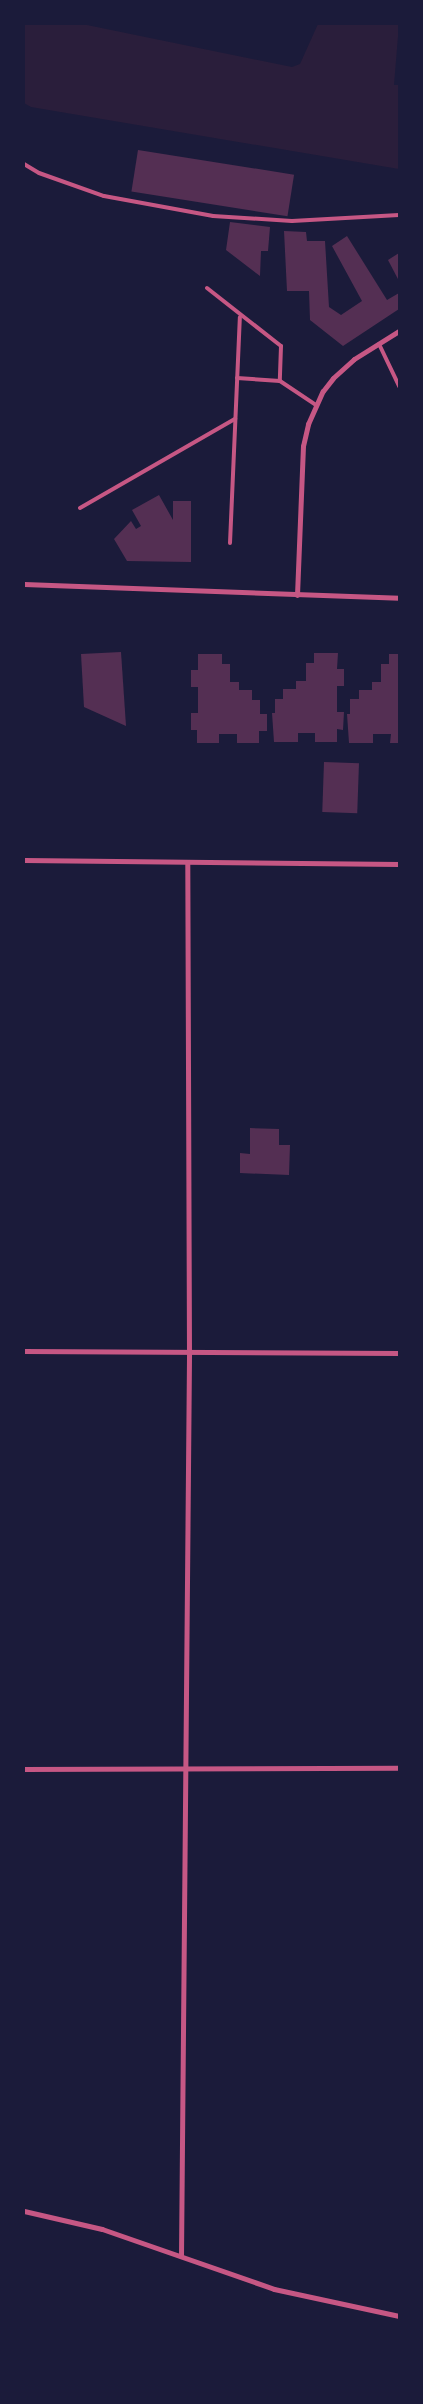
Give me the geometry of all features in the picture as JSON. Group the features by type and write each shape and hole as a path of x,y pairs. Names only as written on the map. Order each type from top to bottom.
{"street":[{"path":"297,595 303,446 316,405 333,378 399,331"},
{"path":"24,584 399,598"},
{"path":"24,860 399,864"},
{"path":"180,2256 189,1353 187,863"},
{"path":"24,1351 399,1353"},
{"path":"24,1769 399,1768"},
{"path":"24,2211 102,2229 274,2289 399,2316"}],"lane":[{"path":"24,164 39,173 104,196 212,216 292,221 399,215"},
{"path":"207,288 240,317 281,346 280,381"},
{"path":"230,543 240,317"},
{"path":"379,344 399,386"},
{"path":"237,378 280,381 316,405"},
{"path":"80,508 235,420"}],"shaded area":[{"path":"24,24 82,24 292,67 300,64 318,24 399,24 394,85 399,85 399,169 31,107 24,103"}],"building":[{"path":"138,150 294,175 287,216 131,191"},
{"path":"230,222 270,227 268,251 261,251 260,276 226,250"},
{"path":"284,231 306,232 307,241 325,241 329,307 341,315 362,301 332,246 347,236 387,300 399,293 399,309 343,346 310,320 309,291 287,291"},
{"path":"399,253 399,281 388,260"},
{"path":"159,495 173,520 173,501 191,501 191,562 127,561 114,539 131,521 136,529 141,526 132,510"},
{"path":"121,652 126,726 84,707 81,654"},
{"path":"314,653 338,653 337,669 344,669 344,686 337,686 337,712 344,712 343,730 337,729 337,742 315,742 315,733 298,733 298,742 274,742 272,713 275,713 275,699 283,699 283,689 296,689 296,681 306,681 306,663 314,663"},
{"path":"198,654 222,654 222,664 230,664 230,682 239,682 239,690 252,690 252,700 260,700 260,714 267,714 267,731 259,731 259,743 237,743 237,734 219,734 219,743 197,743 197,730 191,730 191,713 198,713 198,687 191,687 191,670 198,670"},
{"path":"389,654 399,654 399,743 390,743 391,734 373,734 373,743 349,743 347,714 350,714 350,699 359,699 359,690 372,690 372,682 381,682 381,664 389,664"},
{"path":"324,762 359,763 357,813 322,812"},
{"path":"250,1128 279,1129 279,1145 290,1145 289,1175 240,1173 240,1153 250,1154"}]}
